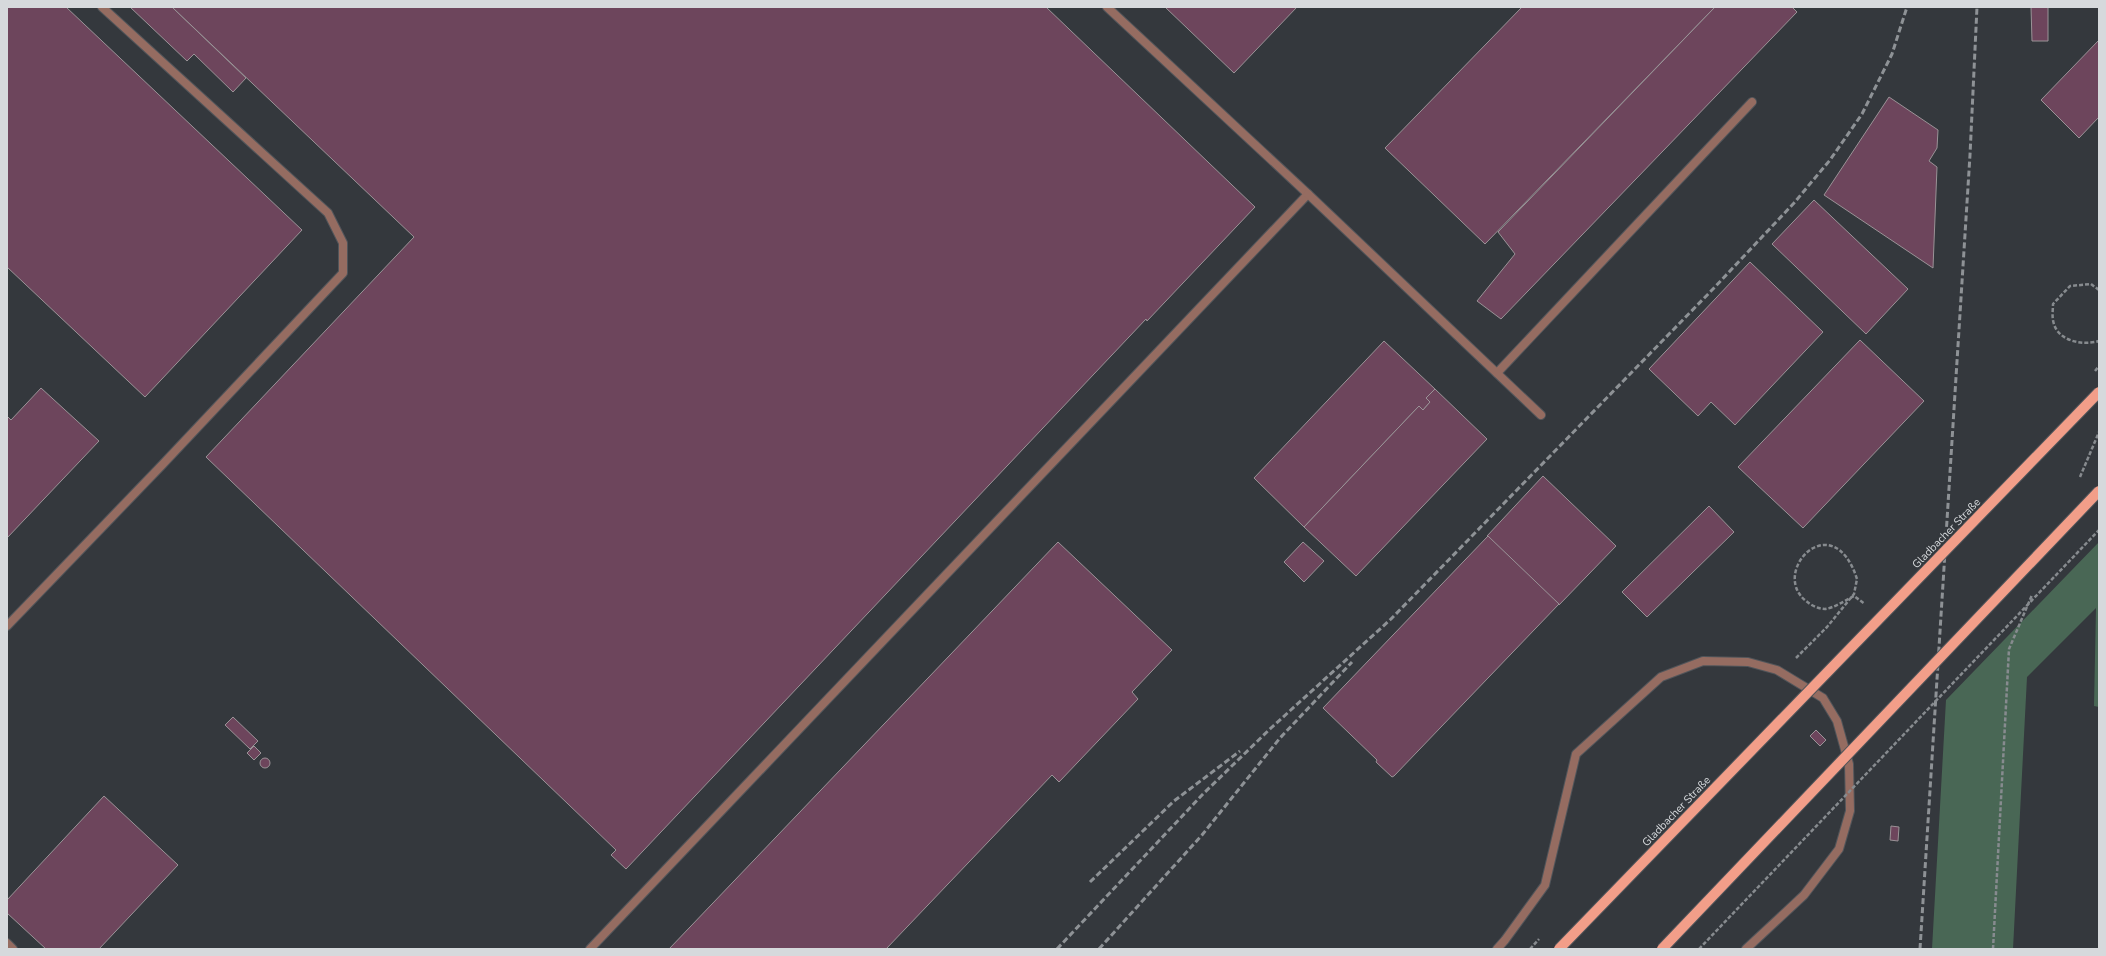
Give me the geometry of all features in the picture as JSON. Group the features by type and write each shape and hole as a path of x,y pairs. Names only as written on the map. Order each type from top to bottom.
{"main road":[{"name":"Gladbacher Straße","path":"1559,949 2099,392"},
{"path":"1662,949 2099,491"}],"street":[{"path":"7,626 162,465 343,273 343,243 328,213 102,7"},
{"path":"1107,7 1308,194 1541,415"},
{"path":"1497,373 1752,102"},
{"path":"590,949 1308,194"},
{"path":"1497,949 1506,940 1545,885 1576,754 1661,677 1703,661 1748,662 1782,672 1823,698 1837,721 1849,764 1850,811 1839,849 1804,895 1746,949"},
{"path":"7,943 13,949"}],"path":[{"path":"2098,341 2074,343 2061,335 2053,322 2053,304 2070,286 2091,284 2099,290"},
{"path":"2078,482 2099,432"},
{"path":"1699,949 2099,530"},
{"path":"1782,672 1827,628 1854,594 1857,579 1852,562 1835,546 1810,549 1802,557 1797,567 1795,582 1800,596 1813,606 1826,609 1854,596 1866,604"},
{"path":"1993,949 2009,648 2033,591"}],"green space":[{"path":"2099,542 2099,707 2094,706 2096,608 2027,677 2013,949 1932,949 1946,700"}],"building":[{"path":"7,7 66,7 302,230 145,397 7,267"},
{"path":"130,7 172,7 246,78 233,92 194,54 187,61"},
{"path":"172,7 1046,7 1255,207 1147,321 1146,319 626,869 611,855 616,850 206,457 414,237"},
{"path":"1165,7 1297,7 1234,73"},
{"path":"1522,7 1715,7 1485,244 1385,148"},
{"path":"1715,7 1792,7 1797,12 1501,319 1477,301 1515,254 1498,232"},
{"path":"2031,7 2048,7 2048,41 2032,41"},
{"path":"2099,40 2099,117 2079,138 2041,100"},
{"path":"1889,97 1938,130 1937,148 1929,161 1937,167 1933,268 1824,195"},
{"path":"1814,200 1908,289 1866,334 1772,244"},
{"path":"1750,262 1823,332 1735,425 1711,402 1698,416 1649,369"},
{"path":"1860,340 1924,401 1803,528 1738,467"},
{"path":"1384,341 1435,389 1426,398 1430,402 1423,410 1419,406 1304,527 1254,478"},
{"path":"41,388 99,441 7,538 7,416 11,420"},
{"path":"1435,389 1487,439 1356,576 1304,527 1419,406 1423,410 1430,402 1426,398"},
{"path":"1543,476 1616,546 1559,605 1487,536"},
{"path":"1709,506 1734,532 1647,617 1622,592"},
{"path":"1488,536 1559,604 1392,777 1376,762 1377,760 1323,708"},
{"path":"1058,542 1172,650 1132,692 1138,699 1059,782 1052,775 886,949 669,949"},
{"path":"1303,542 1324,561 1304,582 1284,562"},
{"path":"233,717 258,741 250,749 225,725"},
{"path":"1816,730 1826,740 1820,746 1810,736"},
{"path":"254,746 261,753 254,760 247,753"},
{"path":"263,758 267,758 270,763 267,768 263,768 260,765 260,761"},
{"path":"104,796 178,865 99,949 46,949 7,913 7,900"},
{"path":"1891,826 1899,827 1898,841 1890,840"}],"railway":[{"path":"1057,949 1203,794 1271,728 1391,619 1713,289 1794,203 1830,160 1862,114 1892,54 1907,7"},
{"path":"1920,949 1970,155 1977,7"},
{"path":"1099,949 1202,835 1280,738 1352,662"},
{"path":"1090,882 1174,801 1240,751"}]}
